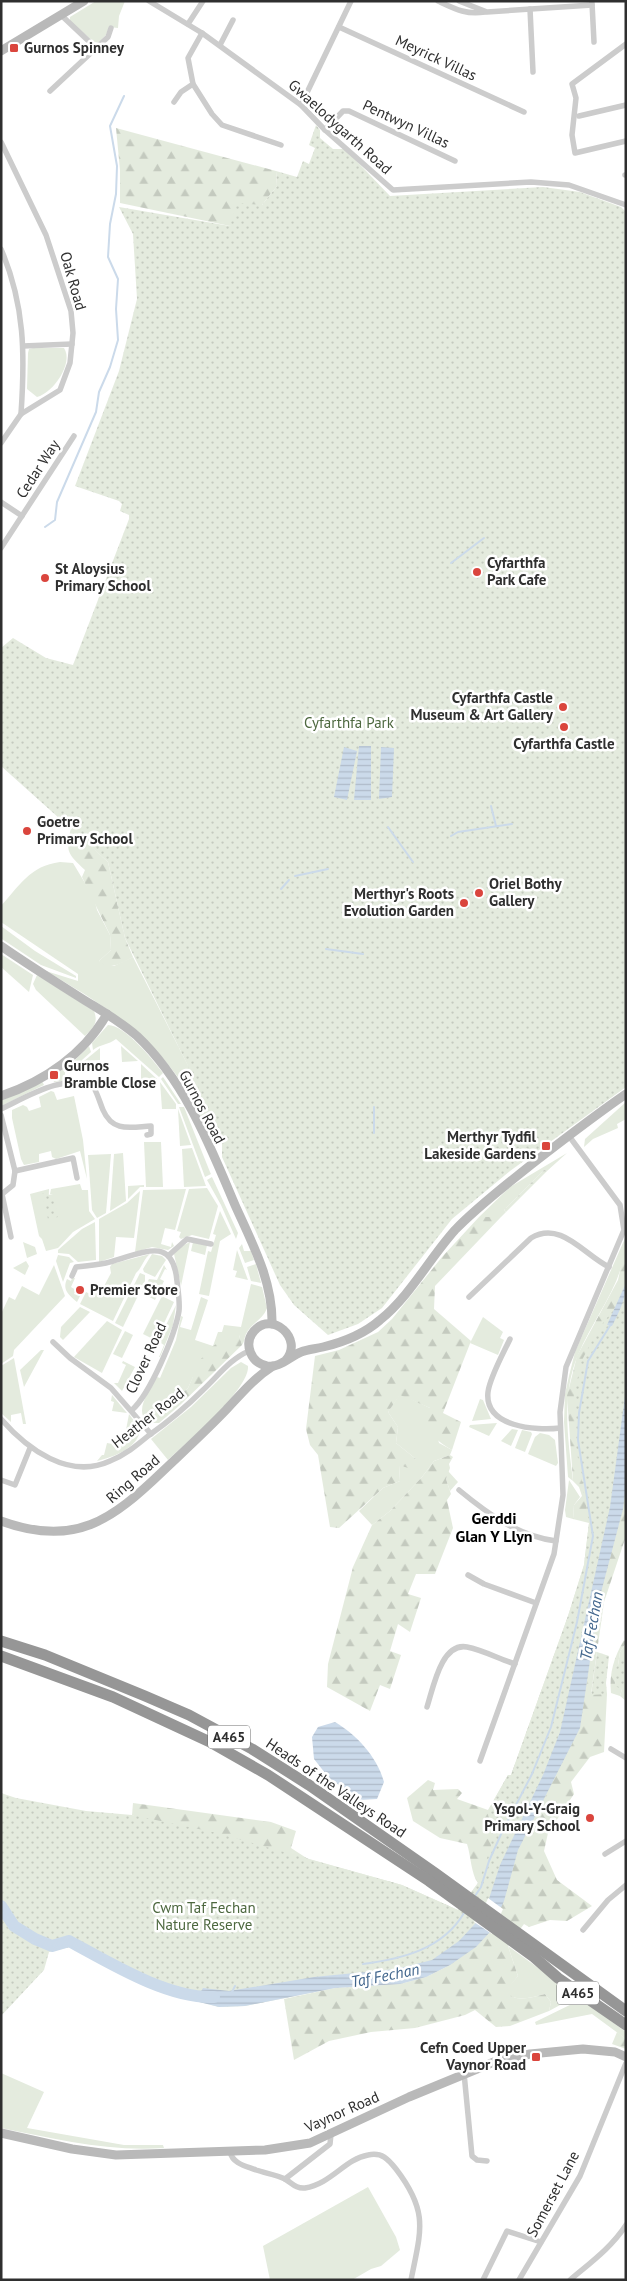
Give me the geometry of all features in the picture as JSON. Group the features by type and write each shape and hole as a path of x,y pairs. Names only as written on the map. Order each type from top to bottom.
{"highway":[{"name":"Heads of the Valleys Road","path":"1,1641 89,1672 189,1715 252,1749 309,1785 432,1877 537,1952 626,2011"},
{"name":"Heads of the Valleys Road","path":"1,1656 113,1697 210,1742 276,1780 432,1877"},
{"name":"Heads of the Valleys Road","path":"537,1952 558,1978 626,2025"}],"street":[{"path":"1,51 84,1"},
{"name":"Gwaelodygarth Road","path":"150,1 220,45 302,105 326,130 393,190 531,182 569,185 626,205"},
{"path":"188,24 203,1"},
{"path":"302,105 351,1"},
{"path":"438,1 462,12 474,14 592,3 594,42"},
{"path":"459,1 487,12"},
{"path":"530,9 534,72"},
{"path":"61,15 96,48"},
{"path":"220,45 233,20"},
{"path":"50,91 89,57 108,37 111,28"},
{"name":"Meyrick Villas","path":"338,28 524,112"},
{"path":"202,33 188,58 193,84 212,114 222,125 281,145"},
{"path":"626,44 572,84 576,94 572,135 574,153 626,141"},
{"path":"174,102 181,92 193,84"},
{"path":"579,116 626,105"},
{"name":"Pentwyn Villas","path":"326,130 342,112 349,111 455,161"},
{"name":"Oak Road","path":"1,142 46,235 71,311 72,344 70,363 60,390 21,414"},
{"path":"1,249 19,306 23,346 21,414 1,443"},
{"path":"23,346 72,344"},
{"name":"Cedar Way","path":"1,548 74,436"},
{"name":"Cedar Way","path":"1,502 22,516"},
{"name":"Gurnos Road","path":"1,946 126,1027 172,1077 188,1104 262,1266 271,1299 272,1324"},
{"path":"1,1096 68,1061 88,1041 107,1014"},
{"path":"1,1109 51,1086 84,1084 94,1088 105,1115 114,1126 124,1128 151,1126 151,1134 147,1135"},
{"path":"252,1355 263,1365 273,1366 309,1349 345,1341 380,1321 392,1309 455,1230 506,1185 626,1094"},
{"path":"1,1115 15,1171 14,1185 2,1191 11,1237"},
{"path":"480,1761 554,1554 564,1487 560,1412 566,1367 624,1230 620,1205 569,1136"},
{"path":"15,1171 73,1158 77,1178"},
{"path":"469,1297 531,1238 541,1233 550,1232 561,1235 609,1267"},
{"path":"72,1276 76,1267 106,1263 152,1250 162,1252 168,1256 187,1239 211,1244"},
{"name":"Clover Road","path":"132,1410 139,1404 161,1363 177,1320 180,1302 176,1274 168,1256"},
{"path":"252,1381 255,1374 250,1339 254,1330 263,1325 272,1324 286,1330 291,1340 291,1350 286,1360"},
{"path":"510,1339 489,1387 488,1401 491,1408 498,1418 511,1424 550,1429 560,1428"},
{"path":"291,1340 309,1349"},
{"path":"53,1342 70,1358 107,1384 132,1410 151,1434"},
{"name":"Heather Road","path":"1,1419 30,1448 64,1464 91,1466 110,1462 125,1454 151,1434 202,1391 234,1360 252,1355"},
{"name":"Ring Road","path":"1,1521 34,1531 51,1532 82,1527 112,1515 132,1500 198,1438 252,1381 273,1366"},
{"path":"1,1480 15,1485 30,1448"},
{"path":"459,1490 493,1517 510,1527 556,1542"},
{"path":"468,1575 484,1584 536,1603"},
{"path":"427,1707 443,1659 452,1650 466,1646 515,1664"},
{"path":"610,1749 626,1758"},
{"path":"605,1854 626,1841"},
{"path":"583,1930 608,1900 626,1885"},
{"name":"Vaynor Road","path":"1,2133 72,2149 116,2155 230,2152 290,2147 331,2134 464,2073 494,2062 538,2053 583,2049 615,2052 626,2056"},
{"name":"Somerset Lane","path":"520,2280 580,2176 626,2063"},
{"path":"464,2073 472,2156 477,2160 487,2161"},
{"path":"285,2179 330,2144 331,2134"},
{"path":"230,2152 236,2162 285,2179 292,2186 303,2188 326,2182 355,2160 367,2155 378,2154 387,2158 409,2186 417,2203 420,2226 411,2280"},
{"path":"570,2280 619,2236 626,2225"},
{"path":"483,2280 507,2231 541,2242"},
{"path":"619,2236 626,2239"}],"green space":[{"path":"96,1 125,1 119,16 118,28 109,27 106,35 98,43 94,42 70,21 70,17"},
{"name":"Cyfarthfa Park","path":"316,125 320,130 320,138 333,149 345,149 390,196 543,187 580,192 621,207 626,212 626,1087 510,1171 452,1219 382,1308 358,1324 328,1335 294,1305 280,1285 222,1157 222,1138 216,1123 125,938 108,862 1,766 1,648 13,638 46,658 73,665 129,519 129,515 120,511 122,504 119,501 75,486 119,371 137,299 133,234 119,207 230,226 237,203 262,205 277,186 276,171 297,177 303,161 309,164 315,148 309,145"},
{"path":"116,128 276,171 277,186 262,205 230,226 120,203 120,170"},
{"path":"64,348 66,354 64,369 60,377 49,390 37,397 27,389 28,353 29,349"},
{"path":"71,828 108,862 125,938 133,957 120,964 112,966 99,961 111,950 110,935 82,877 85,870 69,852 68,842"},
{"path":"60,862 73,863 94,898 97,910 110,935 111,950 99,961 114,966 133,957 215,1119 204,1120 200,1116 177,1076 164,1059 134,1029 100,1004 46,971 78,981 78,974 1,922 1,906 20,884 33,872 50,864"},
{"path":"1,926 35,951 76,976 76,978 41,965 2,939"},
{"path":"1,954 33,975 29,992 1,967"},
{"path":"37,975 94,1011 95,1023 85,1036 36,990 33,984"},
{"path":"108,1025 115,1027 130,1037 146,1052 163,1073 159,1077 116,1039 93,1050 92,1043"},
{"path":"89,1046 91,1052 82,1060 82,1067 71,1067 70,1070 65,1070 65,1077 70,1077 69,1080 54,1082 52,1076 71,1064"},
{"path":"121,1046 138,1061 122,1062"},
{"path":"100,1048 100,1060 84,1061"},
{"path":"141,1064 157,1079 141,1079"},
{"path":"163,1077 181,1104 178,1104 161,1079"},
{"path":"42,1081 44,1085 1,1106 1,1101"},
{"path":"160,1082 176,1104 176,1109 162,1109"},
{"path":"51,1091 54,1092 57,1100 74,1096 83,1140 87,1179 80,1151 56,1159 52,1157 51,1151 39,1154 39,1162 24,1165 21,1159 12,1110 23,1105 29,1111 41,1107 39,1097"},
{"path":"626,1102 626,1119 617,1124 618,1128 593,1139 584,1147 585,1139"},
{"path":"179,1107 184,1107 211,1174 205,1177"},
{"path":"178,1109 191,1145 180,1146"},
{"path":"144,1142 161,1142 163,1187 146,1187"},
{"path":"192,1148 206,1186 184,1187 182,1149"},
{"path":"123,1153 126,1201 110,1211 114,1154"},
{"path":"567,1153 547,1171 544,1170 504,1210 506,1212 501,1217 479,1217 510,1187"},
{"path":"111,1154 106,1213 97,1218 92,1210 88,1155"},
{"path":"544,1170 547,1171 506,1212 504,1210"},
{"path":"212,1177 238,1233 236,1239 221,1205 207,1180"},
{"path":"80,1184 82,1190 88,1190 89,1211 95,1219 73,1232 58,1248 46,1251 39,1236 30,1194 49,1189 48,1219 53,1194 50,1194 51,1189"},
{"path":"144,1185 144,1187 140,1187 128,1199 128,1186"},
{"path":"207,1188 218,1206 209,1239 192,1235 181,1239 179,1237 181,1232 177,1231 189,1189"},
{"path":"186,1189 175,1230 165,1228 161,1244 171,1247 172,1242 174,1246 168,1250 152,1247 135,1252 143,1190"},
{"path":"140,1191 134,1238 116,1237 114,1257 99,1262 99,1219 127,1203"},
{"path":"47,1192 48,1195 53,1194 58,1217 48,1219 42,1194"},
{"path":"220,1211 231,1234 220,1241 209,1296 199,1294 208,1251 211,1252 216,1235 213,1234"},
{"path":"479,1217 501,1217 435,1286 434,1309 471,1341 443,1413 461,1422 452,1450 435,1438 432,1433 428,1422 430,1408 400,1395 388,1412 398,1427 396,1443 416,1459 408,1468 399,1465 400,1481 383,1488 339,1528 330,1527 318,1455 310,1445 306,1429 315,1356 339,1350 378,1332 392,1319 442,1257"},
{"path":"95,1222 96,1260 78,1262 69,1254 58,1253 58,1250 82,1229"},
{"path":"626,1236 625,1253 621,1268 578,1355 569,1386 567,1417 573,1481 568,1477 564,1422 565,1394 575,1352"},
{"path":"23,1242 35,1247 37,1254 27,1258"},
{"path":"190,1242 181,1286 174,1254 182,1246"},
{"path":"193,1242 207,1245 205,1255 191,1251"},
{"path":"242,1244 244,1251 251,1251 254,1260 245,1263 239,1248"},
{"path":"625,1248 626,1283 617,1305 626,1302 626,1536 604,1602 591,1694 607,1694 604,1752 590,1757 571,1782 574,1794 548,1833 544,1851 557,1880 592,1906 567,1921 550,1920 529,1927 524,1924 508,1946 518,1976 506,1991 510,1995 519,1998 529,1998 545,1994 551,2002 549,2011 510,2026 496,2027 475,2010 465,2015 415,2028 371,2032 329,2041 294,2060 284,1999 335,1988 400,1984 426,1977 450,1965 132,1815 133,1803 271,1822 296,1831 291,1848 308,1859 402,1885 458,1910 478,1883 472,1870 467,1844 440,1838 413,1821 407,1798 428,1780 435,1783 433,1790 458,1789 462,1793 457,1799 488,1810 508,1775 511,1775 568,1616 584,1565 589,1523 573,1519 574,1505 582,1496 579,1487 573,1481 567,1396 577,1356 618,1280"},
{"path":"237,1250 248,1280 235,1277 237,1271 233,1270"},
{"path":"150,1254 136,1273 113,1321 80,1304 86,1292 92,1295 97,1288 102,1290 111,1273 110,1267 112,1264"},
{"path":"152,1254 162,1256 166,1260 155,1277 144,1272 143,1269"},
{"path":"58,1255 69,1257 74,1262 70,1263 63,1282 56,1261"},
{"path":"26,1261 29,1266 25,1275 13,1268"},
{"path":"256,1264 261,1283 251,1281 247,1267"},
{"path":"54,1265 65,1296 14,1350 13,1356 1,1364 1,1314 9,1297 15,1300 22,1286 39,1295"},
{"path":"164,1265 167,1270 165,1269 160,1279 164,1281 155,1300 142,1293 149,1279 157,1280"},
{"path":"140,1273 145,1275 145,1281 123,1327 115,1323"},
{"path":"72,1278 75,1278 71,1287 76,1290 74,1294 80,1296 77,1302 69,1295 65,1286 67,1279 71,1281"},
{"name":"Cwm Taf Fechan Nature Reserve","path":"626,1283 626,1484 623,1509 599,1600 580,1728 518,1850 504,1901 476,1947 450,1965 426,1977 400,1984 335,1988 245,2006 219,2007 159,1991 70,1947 49,1952 44,1970 1,2016 1,1793 16,1798 86,1811 132,1815 213,1832 402,1885 458,1910 478,1883 491,1847 488,1811 508,1775 511,1775 568,1616 584,1565 589,1523 575,1441 574,1396 581,1362 597,1331 617,1305"},
{"path":"251,1284 262,1287 267,1308 263,1316 248,1330 242,1345 239,1335 193,1377 188,1388 176,1399 180,1405 159,1423 148,1423 144,1418 142,1406 157,1377 160,1378 176,1340 181,1316 183,1317 180,1327 191,1330 201,1297 208,1300 195,1340 213,1346 218,1332 222,1332 224,1325 241,1327"},
{"path":"162,1296 174,1302 157,1338 152,1336 151,1338 143,1334"},
{"path":"176,1305 173,1325 159,1357 164,1345 158,1341"},
{"path":"80,1307 90,1312 63,1340 60,1337 61,1327"},
{"path":"483,1317 503,1332 500,1338 504,1340 498,1355 470,1343"},
{"path":"107,1321 122,1330 102,1373 74,1357"},
{"path":"125,1331 133,1335 122,1358 113,1354"},
{"path":"234,1333 239,1335 242,1345 180,1405 176,1399 188,1388 200,1360 213,1346"},
{"path":"41,1350 44,1350 24,1387 20,1370"},
{"path":"14,1358 26,1424 23,1424 21,1413 11,1415 11,1422 1,1413 1,1366"},
{"path":"123,1361 135,1367 122,1391 114,1383 118,1383 126,1365 122,1363"},
{"path":"241,1362 248,1366 246,1376 239,1388 216,1415 168,1460 151,1439 191,1407 231,1368"},
{"path":"400,1394 430,1408 439,1443 452,1450 450,1455 434,1461 422,1477 390,1511 372,1525 359,1511 383,1488 400,1481 399,1465 416,1459 396,1443 398,1427 388,1412"},
{"path":"112,1395 127,1413 112,1411 114,1402 111,1401"},
{"path":"480,1399 483,1400 491,1419 472,1421"},
{"path":"129,1414 140,1429 139,1436 124,1451 97,1461 104,1455 107,1443 123,1446"},
{"path":"497,1423 489,1436 469,1427 470,1425"},
{"path":"512,1429 518,1430 511,1446 501,1441"},
{"path":"522,1430 532,1434 525,1452 515,1448"},
{"path":"540,1433 549,1435 555,1440 558,1463 556,1466 528,1454 535,1437"},
{"path":"450,1455 453,1457 449,1464 450,1468 446,1479 451,1494 447,1500 453,1528 435,1574 416,1574 408,1594 421,1598 410,1632 398,1624 390,1651 401,1655 390,1689 380,1685 370,1711 327,1687 328,1664 353,1567 372,1525 390,1511 422,1477 434,1461"},
{"path":"448,1471 458,1482 450,1491 446,1479"},
{"path":"569,1480 580,1497 574,1505 573,1519 566,1517 565,1510"},
{"path":"624,1640 626,1643 620,1652 615,1685 622,1689 620,1696 611,1693 611,1679 617,1653"},
{"path":"626,1643 626,1701 620,1696 622,1689 615,1686 620,1652"},
{"path":"597,1652 609,1656 606,1683 607,1694 591,1695"},
{"path":"626,1655 626,1691 615,1686 616,1668"},
{"path":"508,1946 626,2032 626,2039 592,2014 536,2025 535,2022 578,2001 573,1998 549,2011 551,2002 545,1994 529,1998 509,1995 505,1991 518,1976"},
{"path":"617,2032 626,2039 626,2049 612,2044"},
{"path":"1,2073 44,2092 27,2128 124,2145 163,2145 164,2148 143,2149 102,2146 1,2128"},
{"path":"368,2187 396,2237 400,2250 381,2266 371,2269 352,2280 270,2280 263,2246"}],"water":[{"path":"359,746 371,746 371,800 354,800"},
{"path":"344,747 357,751 347,800 334,797"},
{"path":"381,747 394,748 392,797 379,799"},
{"path":"626,1283 625,1295 620,1310 612,1326 607,1325"},
{"path":"626,1389 626,1484 623,1509 599,1600 580,1728 518,1850 504,1901 490,1932 476,1947 450,1965 426,1977 400,1984 335,1988 245,2006 219,2007 195,2001 203,1988 229,1991 314,1977 396,1969 432,1960 459,1941 484,1914 500,1865 543,1775 560,1732 610,1507"},
{"path":"335,1722 358,1740 371,1755 381,1773 384,1782 377,1799 360,1800 329,1778 314,1759 312,1737 318,1727"}],"pier":[{"path":"488,1898 503,1909 492,1934 474,1922 482,1913"}],"waterway":[{"path":"45,527 55,520 57,502 96,412 99,392 110,367 118,340 116,309 118,279 108,257 110,224 116,194 117,166 110,126 124,96"},
{"path":"451,563 484,538"},
{"path":"491,806 496,826"},
{"path":"451,836 458,832 512,824"},
{"path":"388,827 413,862"},
{"path":"295,876 328,869"},
{"path":"281,889 289,880"},
{"path":"326,949 363,954"},
{"path":"374,1107 374,1133"},
{"path":"475,1896 481,1887 489,1861 502,1832 532,1774 551,1727 577,1622 593,1536 578,1440 579,1413 588,1361 611,1324"},
{"name":"Taf Fechan","path":"1,1906 14,1926 35,1939 52,1946 69,1941 121,1969 159,1986 196,1996 214,1997"},
{"path":"363,1964 407,1955 433,1944 445,1935 464,1913"},
{"path":"232,1992 235,1986"}],"place":[{"name":"Gurnos Spinney","path":"14,48"},
{"name":"Cyfarthfa Park Cafe","path":"477,572"},
{"name":"St Aloysius Primary School","path":"45,578"},
{"name":"Cyfarthfa Castle Museum & Art Gallery","path":"563,707"},
{"name":"Cyfarthfa Castle","path":"564,727"},
{"name":"Goetre Primary School","path":"27,831"},
{"name":"Oriel Bothy Gallery","path":"479,893"},
{"name":"Merthyr's Roots Evolution Garden","path":"464,903"},
{"name":"Gurnos Bramble Close","path":"54,1075"},
{"name":"Merthyr Tydfil Lakeside Gardens","path":"546,1146"},
{"name":"Premier Store","path":"80,1290"},
{"name":"Ysgol-Y-Graig Primary School","path":"590,1818"},
{"name":"Cefn Coed Upper Vaynor Road","path":"536,2057"}],"district":[{"name":"Gerddi Glan Y Llyn","path":"494,1527"}]}
